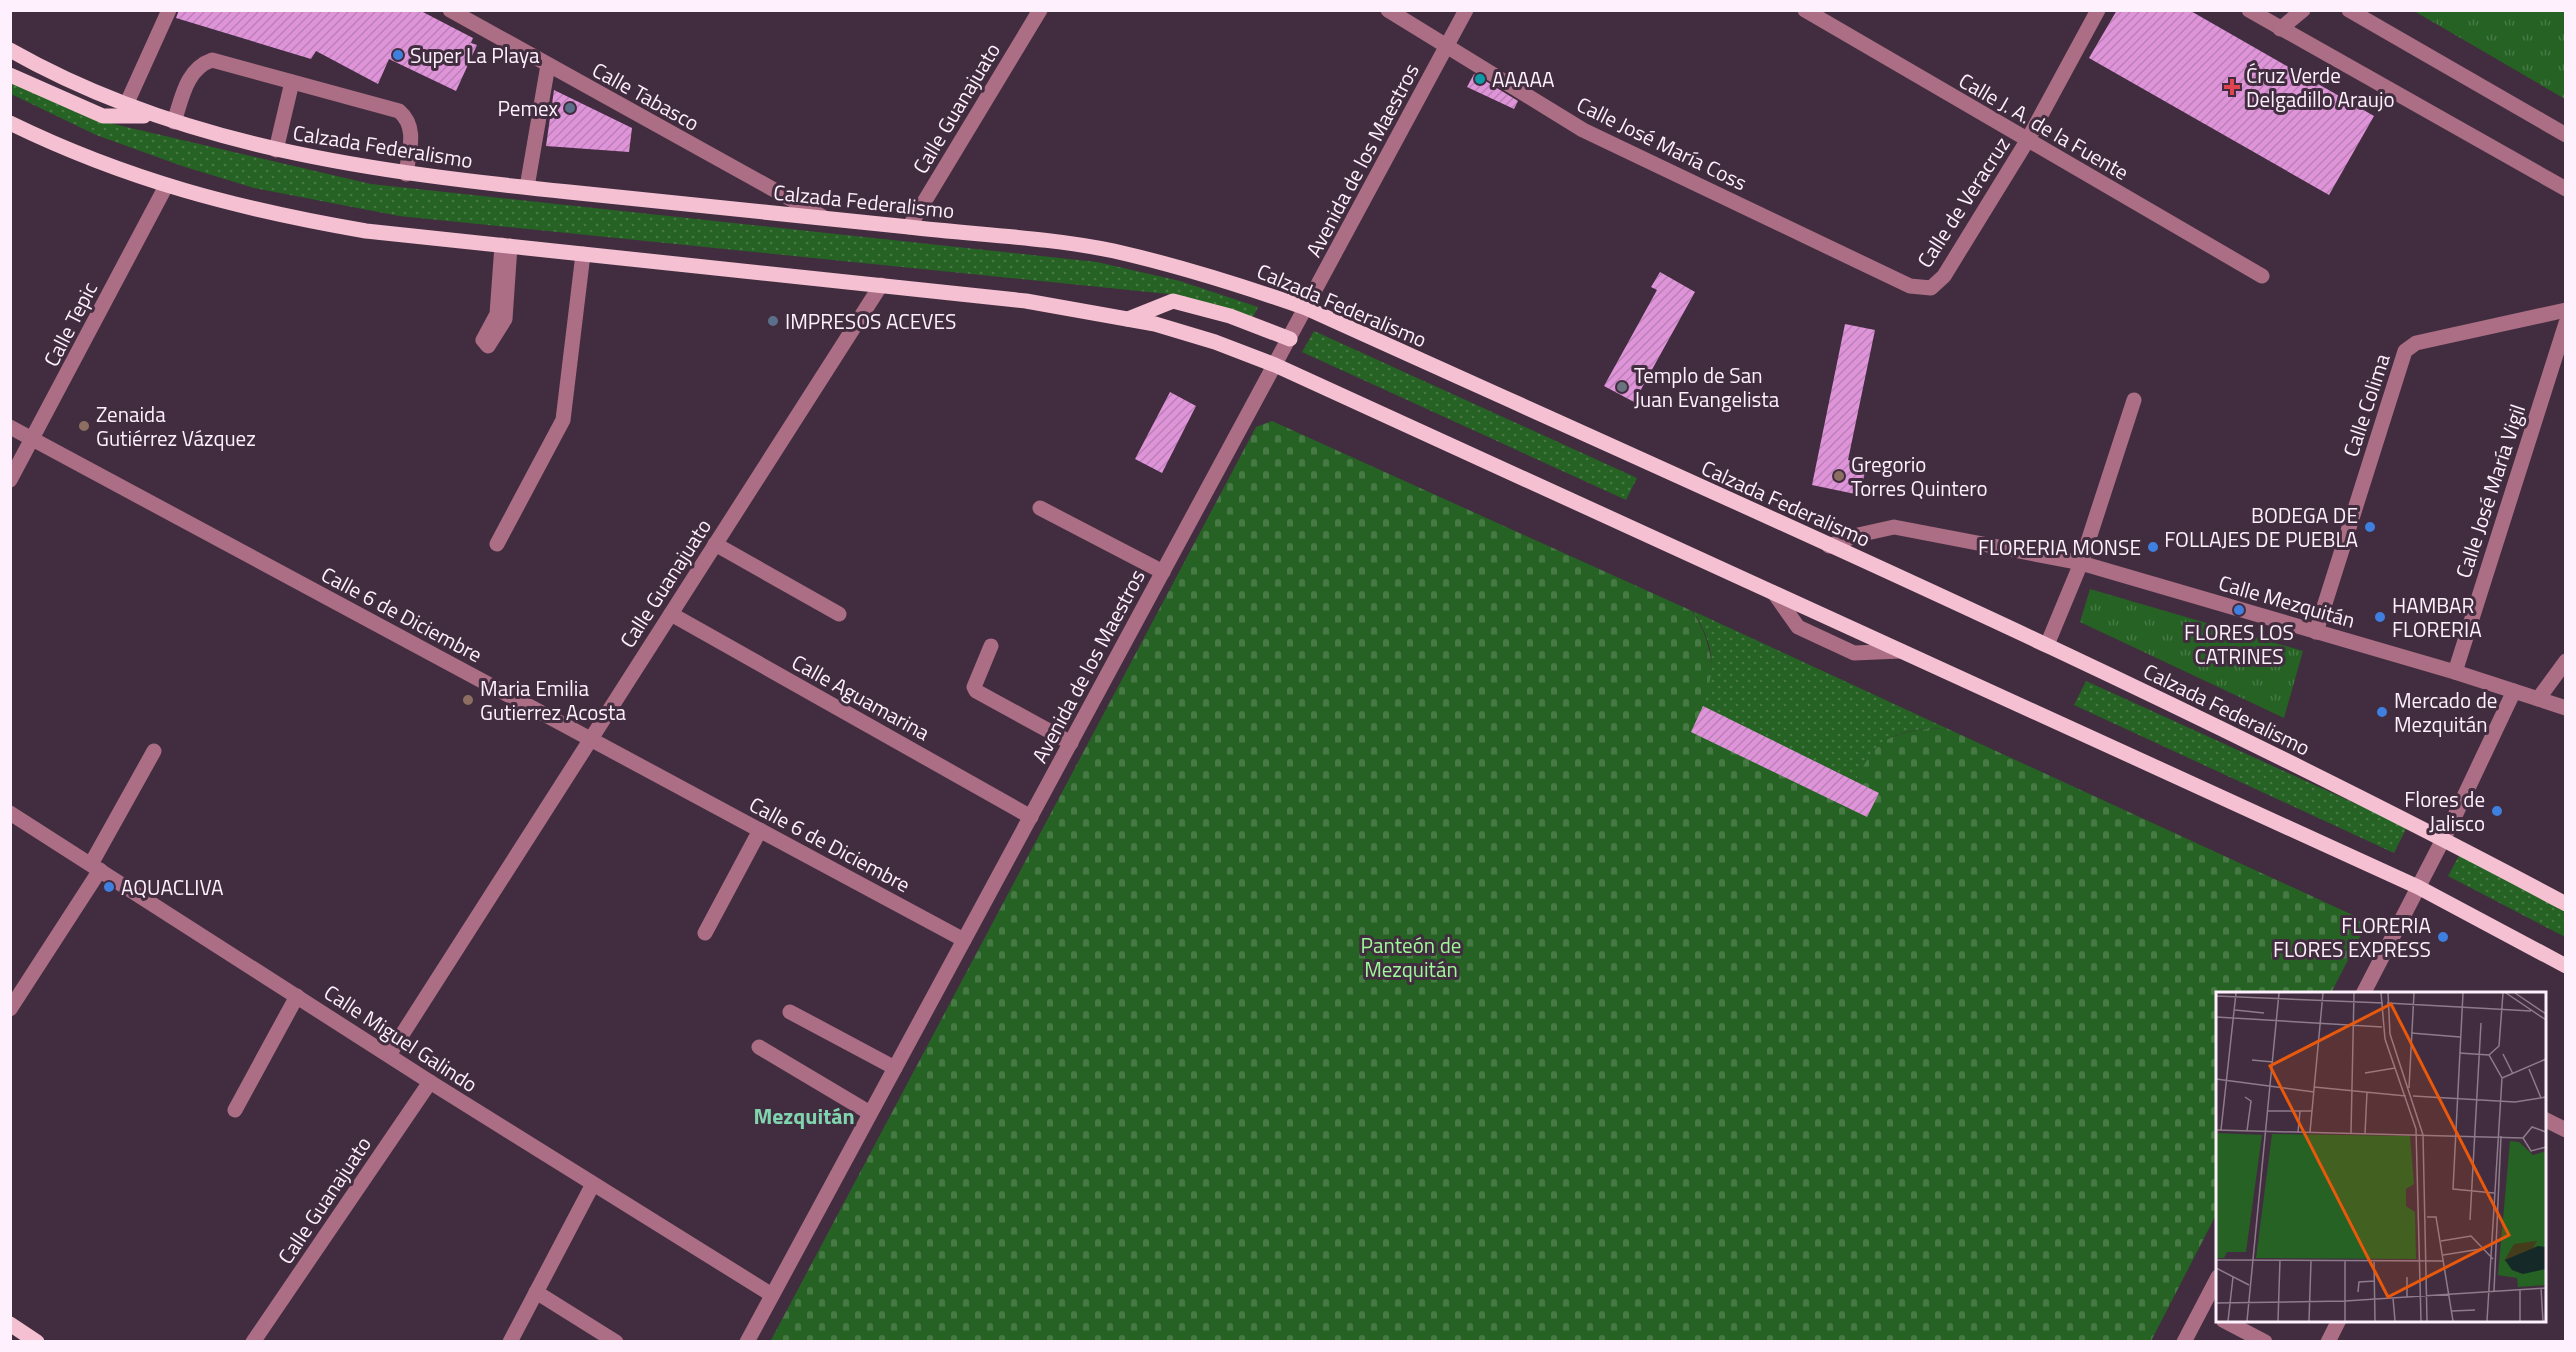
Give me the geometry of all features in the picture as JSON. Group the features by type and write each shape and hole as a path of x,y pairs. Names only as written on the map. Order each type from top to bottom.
{"main road":[{"name":"Calzada Federalismo","path":"10,50 51,73 153,116 276,150 357,167 526,187 823,217 1111,251 1208,274 1306,308 2047,645 2443,838 2565,904"},
{"path":"10,75 103,116 153,116"},
{"path":"10,123 166,186 279,216 366,231 1026,301 1128,319 1215,342 1275,365 2418,887 2565,966"},
{"path":"1128,319 1173,301 1230,316 1290,339"},
{"path":"10,1324 38,1341"}],"street":[{"path":"126,105 169,10"},
{"name":"Calle Tabasco","path":"450,10 823,217"},
{"name":"Calle Guanajuato","path":"909,227 1040,10"},
{"name":"Calle José María Coss","path":"1388,10 1446,48 1583,130 1910,286 1930,288"},
{"name":"Avenida de los Maestros","path":"747,1341 1466,10"},
{"name":"Calle J. A. de la Fuente","path":"1806,10 2262,276"},
{"name":"Calle de Veracruz","path":"1930,288 1944,276 2027,141 2098,10"},
{"path":"2248,10 2565,189"},
{"path":"2280,29 2303,10"},
{"path":"2349,10 2565,135"},
{"path":"174,122 190,75 200,64 212,60 399,111 407,118 412,129 406,174"},
{"path":"526,187 548,65"},
{"path":"276,150 291,82"},
{"name":"Calle Tepic","path":"10,480 34,440 166,186"},
{"path":"506,245 505,319 488,346 483,340 497,314 506,245"},
{"path":"497,544 563,420 583,254"},
{"name":"Calle Guanajuato","path":"389,1055 881,285"},
{"name":"Calle Colima","path":"2316,632 2405,351 2416,343 2565,310"},
{"name":"Calle José María Vigil","path":"2455,672 2565,324"},
{"path":"2047,645 2081,563 2134,400"},
{"name":"Calle 6 de Diciembre","path":"10,427 964,940"},
{"path":"1040,508 1163,572"},
{"name":"Calle Mezquitán","path":"1829,546 1858,535 1894,527 2081,563 2455,672 2565,708"},
{"path":"715,544 838,614"},
{"path":"1774,593 1798,627 1854,653 1901,651"},
{"name":"Calle Aguamarina","path":"670,614 1031,817"},
{"path":"991,646 974,687 976,691 1071,743"},
{"path":"2538,699 2565,661"},
{"path":"2364,992 2443,838 2514,691"},
{"path":"10,1009 96,867 154,751"},
{"name":"Calle Miguel Galindo","path":"10,813 430,1082 772,1295"},
{"path":"705,933 760,830"},
{"path":"235,1110 297,996"},
{"path":"790,1012 895,1068"},
{"path":"759,1047 870,1113"},
{"name":"Calle Guanajuato","path":"253,1341 430,1082"},
{"path":"2546,1120 2565,1130"},
{"path":"510,1341 592,1184"},
{"path":"2184,1341 2216,1279"},
{"path":"536,1292 616,1341"},
{"path":"2201,1310 2216,1318"},
{"path":"2227,1322 2265,1341"},
{"path":"2328,1341 2338,1322"}],"green space":[{"path":"2414,11 2565,11 2565,99"},
{"path":"10,81 101,121 371,184 1097,262 1180,281 1258,307 1252,319 1178,295 399,216 254,188 182,166 96,135 11,94"},
{"path":"1314,331 1637,478 1626,500 1302,352"},
{"name":"Panteón de Mezquitán","path":"1272,421 1692,611 1707,643 1713,679 1855,781 1871,752 1887,740 1915,730 1946,728 2357,917 2364,929 2332,992 2216,992 2216,1215 2151,1341 770,1342 1256,427"},
{"path":"2090,589 2303,651 2284,718 2080,622"},
{"path":"1693,611 1946,728 1913,731 1890,738 1872,754 1855,781 1703,706 1710,680 1711,657 1706,635"},
{"path":"2086,681 2407,827 2394,853 2074,705"},
{"path":"2460,854 2565,909 2565,937 2448,876"}],"building":[{"name":"Super La Playa","path":"179,10 419,10 473,38 471,43 477,45 456,91 389,59 378,84 316,51 311,59 176,18"},
{"name":"Ćruz Verde Delgadillo Araujo","path":"2117,10 2189,10 2374,116 2329,195 2089,58"},
{"path":"1474,74 1518,101 1514,109 1467,87"},
{"name":"Pemex","path":"554,90 632,128 629,152 546,146"},
{"path":"1660,272 1695,292 1634,402 1604,386 1657,290 1651,287"},
{"path":"1845,324 1875,330 1848,460 1867,463 1860,495 1812,485"},
{"path":"1170,392 1196,406 1162,473 1135,459"},
{"path":"1703,706 1879,793 1867,817 1691,732"}],"place":[{"name":"Super La Playa","path":"398,55"},
{"name":"AAAAA","path":"1480,79"},
{"name":"Ćruz Verde Delgadillo Araujo","path":"2232,87"},
{"name":"Pemex","path":"570,108"},
{"name":"IMPRESOS ACEVES","path":"773,321"},
{"name":"Templo de San Juan Evangelista","path":"1622,387"},
{"name":"Zenaida Gutiérrez Vázquez","path":"84,426"},
{"name":"Gregorio Torres Quintero","path":"1839,476"},
{"name":"BODEGA DE FOLLAJES DE PUEBLA","path":"2370,527"},
{"name":"FLORERIA MONSE","path":"2153,547"},
{"name":"FLORES LOS CATRINES","path":"2239,610"},
{"name":"HAMBAR FLORERIA","path":"2380,617"},
{"name":"Maria Emilia Gutierrez Acosta","path":"468,700"},
{"name":"Mercado de Mezquitán","path":"2382,712"},
{"name":"Flores de Jalisco","path":"2497,811"},
{"name":"AQUACLIVA","path":"109,887"},
{"name":"FLORERIA FLORES EXPRESS","path":"2443,937"}],"district":[{"name":"Mezquitán","path":"804,1116"}]}
